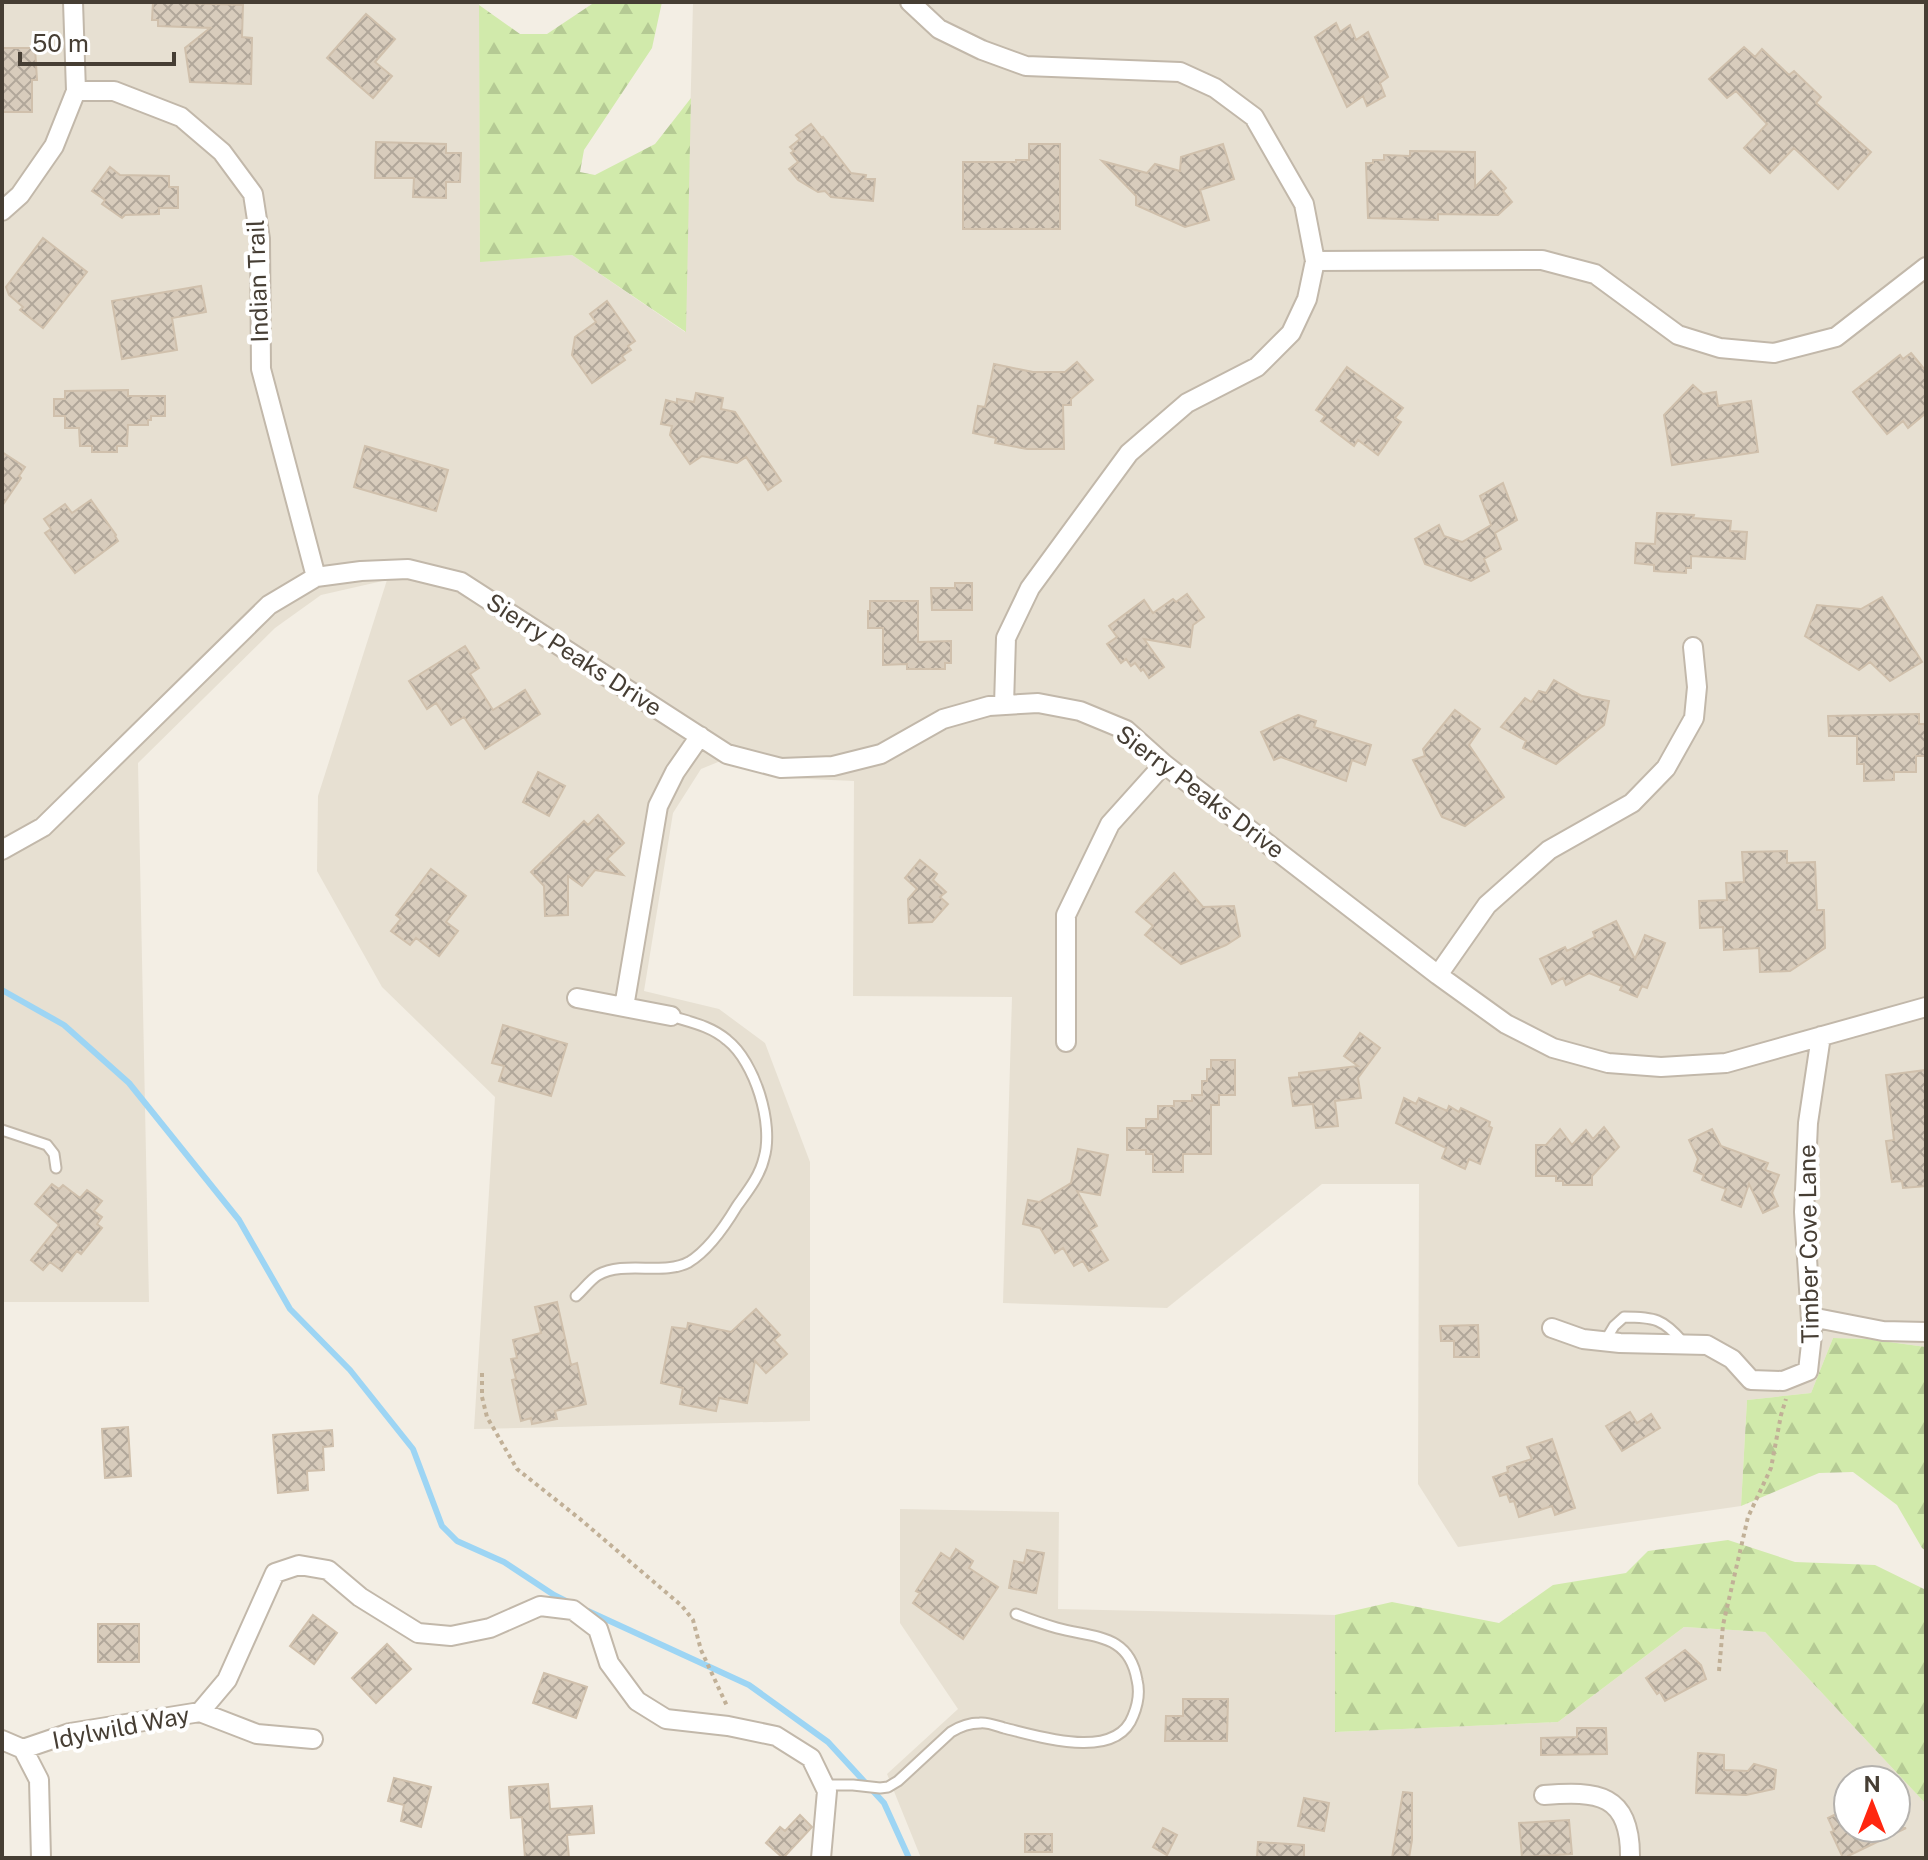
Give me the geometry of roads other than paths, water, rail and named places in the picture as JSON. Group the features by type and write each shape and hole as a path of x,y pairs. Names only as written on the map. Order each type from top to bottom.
{"street":[{"path":"2,211 20,195 54,146 76,91 73,2"},
{"path":"910,2 939,29 982,50 1026,66 1180,72 1215,88 1254,117 1262,129 1304,204 1315,261 1307,299 1291,333 1257,367 1187,403 1129,453 1030,588 1006,638 1004,705"},
{"name":"Indian Trail","path":"76,91 114,91 181,117 222,152 253,194 260,239 261,369 316,577"},
{"path":"1315,261 1542,260 1595,274 1678,335 1720,348 1774,353 1836,337 1926,267"},
{"name":"Sierry Peaks Drive","path":"2,850 43,827 269,605 316,577 408,569 461,582 727,754 781,768 833,766 881,754 943,719 989,706 1038,703 1080,711 1126,730 1164,764 1438,975 1506,1024 1553,1048 1608,1063 1661,1067 1726,1063 1926,1007"},
{"path":"1438,975 1487,905 1549,850 1632,803 1666,768 1694,718 1697,687 1693,647"},
{"path":"624,1007 658,806 675,772 700,736"},
{"path":"1066,1042 1066,915 1110,824 1164,764"},
{"path":"577,998 671,1016"},
{"name":"Timber Cove Lane","path":"1552,1328 1583,1339 1707,1345 1732,1359 1751,1380 1783,1381 1808,1371 1812,1335 1804,1212 1808,1123 1821,1036"},
{"path":"1811,1317 1883,1331 1926,1332"},
{"path":"200,1712 227,1680 275,1573 299,1565 328,1570 360,1597 418,1633 451,1636 490,1628 540,1606 573,1610 598,1629 609,1663 637,1701 666,1719 741,1728 776,1736 811,1758 827,1791 821,1858"},
{"name":"Idylwild Way","path":"23,1749 70,1733 200,1712 257,1734 313,1739"},
{"path":"2,1740 23,1749 39,1780 41,1858"},
{"path":"1544,1795 1578,1792 1608,1800 1619,1810 1628,1829 1630,1858"}],"lane":[{"path":"576,1296 598,1275 641,1267 680,1266 692,1260 725,1226 764,1159 767,1123 749,1070 736,1048 709,1029 671,1016"},
{"path":"2,1130 47,1145 54,1154 56,1168"},
{"path":"1605,1341 1624,1317 1646,1317 1668,1326 1686,1345"},
{"path":"824,1785 888,1787 951,1732 959,1727 980,1723 1079,1742 1095,1742 1124,1731 1134,1714 1138,1686 1133,1664 1120,1647 1110,1639 1057,1628 1016,1614"}],"waterway":[{"path":"2,990 64,1025 129,1083 239,1220 290,1309 350,1370 413,1449 442,1526 457,1541 504,1562 570,1603"},
{"path":"588,1611 749,1685 828,1742 884,1803 909,1858"}]}
